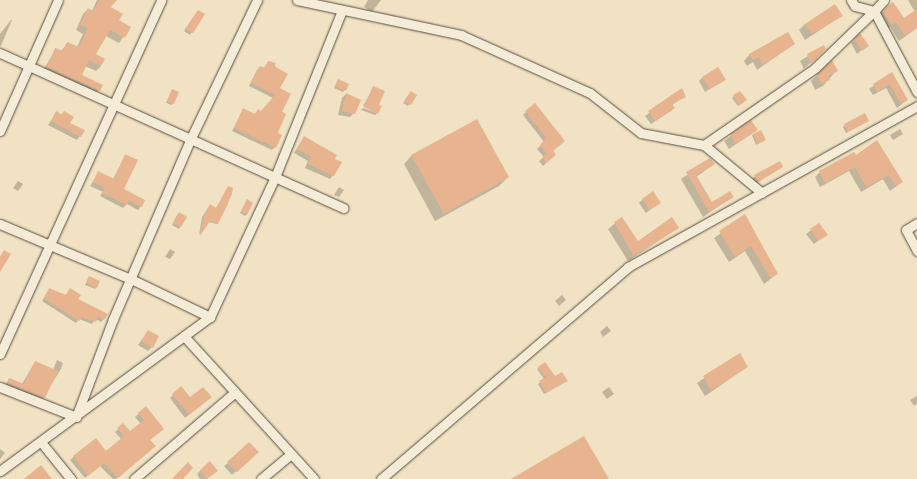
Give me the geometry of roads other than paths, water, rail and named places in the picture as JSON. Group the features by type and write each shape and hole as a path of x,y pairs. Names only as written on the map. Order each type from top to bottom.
{"street":[{"path":"0,131 58,0"},
{"path":"0,354 48,245 161,0"},
{"path":"76,417 113,319 191,138 256,0"},
{"path":"297,0 461,35 590,93 641,133 704,144 762,193"},
{"path":"851,0 855,6 874,11 917,92"},
{"path":"704,144 815,68 884,0"},
{"path":"0,472 210,317 275,177 342,10"},
{"path":"0,53 29,64 114,102 344,208"},
{"path":"381,479 628,267 917,106"},
{"path":"917,223 906,230 917,251"},
{"path":"0,224 131,279 210,317"},
{"path":"184,336 314,479"},
{"path":"0,387 76,417"},
{"path":"134,479 235,392"},
{"path":"41,442 71,479"},
{"path":"261,479 290,454"}]}
